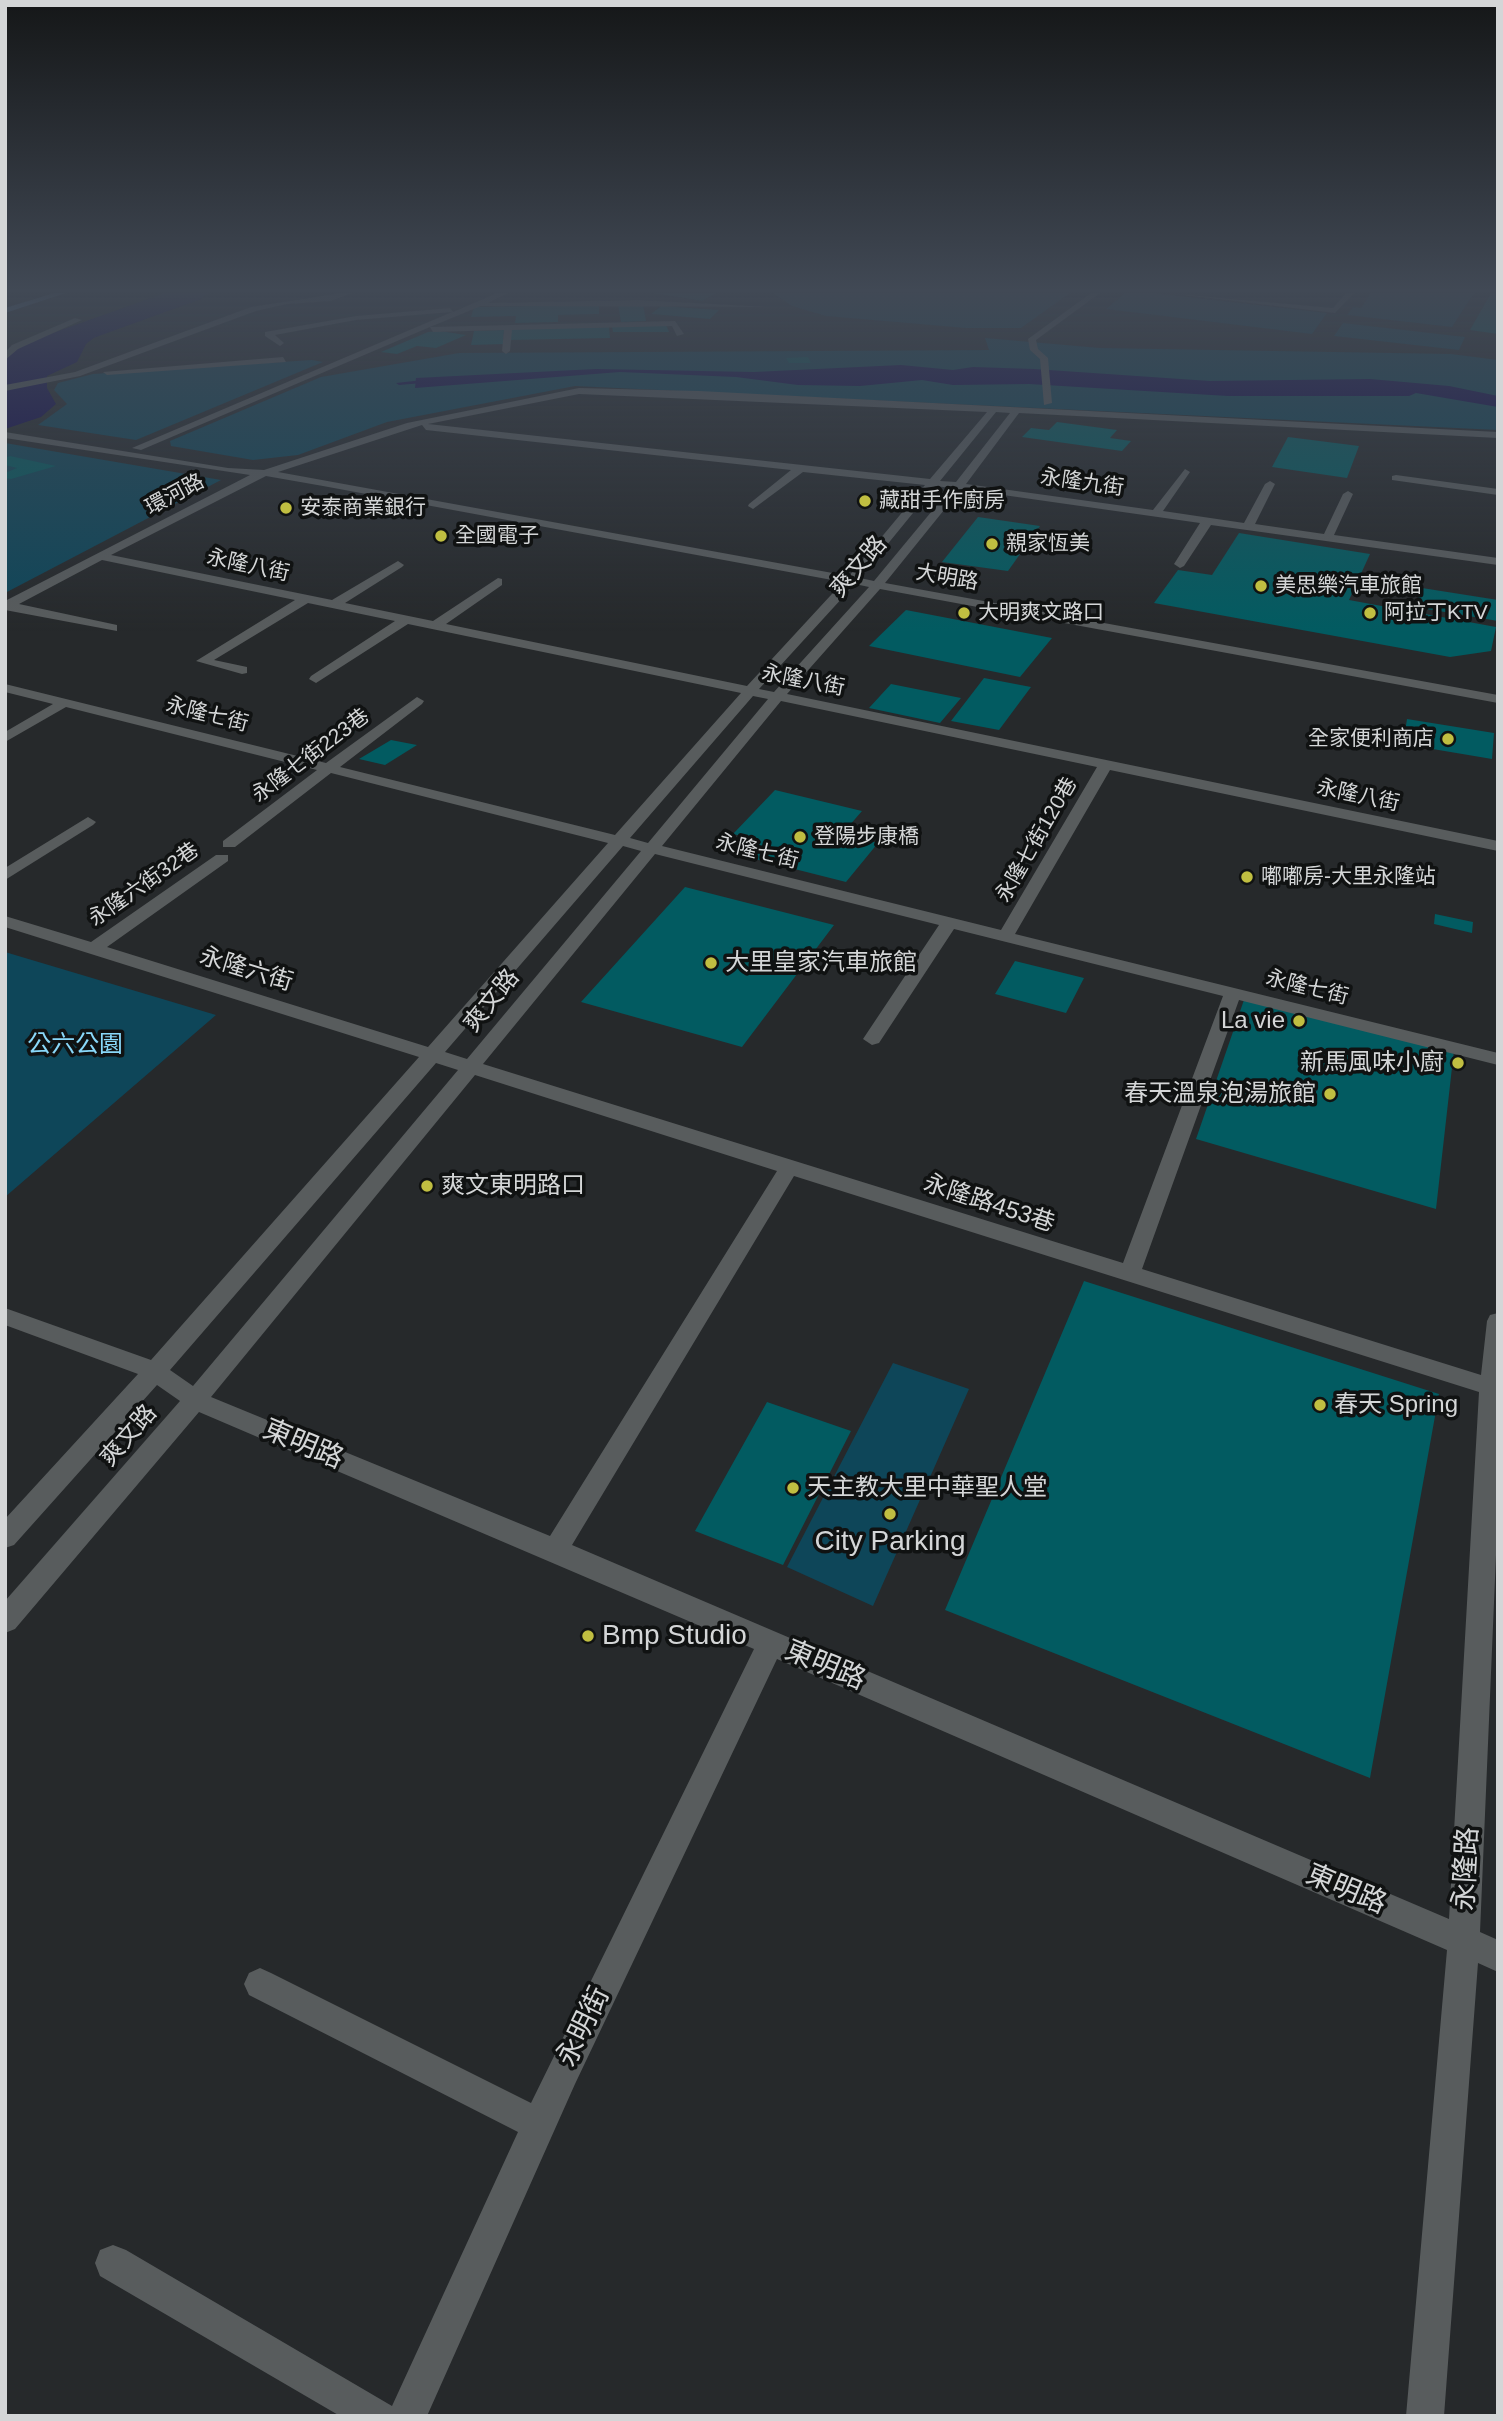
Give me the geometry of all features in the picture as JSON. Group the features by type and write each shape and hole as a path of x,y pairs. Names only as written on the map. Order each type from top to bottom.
{"street":[{"path":"137,449 239,406"},
{"name":"環河路","path":"7,606 265,473 410,425 505,406"},
{"name":"環河路","path":"905,406 1498,435"},
{"name":"爽文路","path":"5,1537 155,1371 749,692 852,580 993,410"},
{"name":"爽文路","path":"5,1621 195,1400 777,697 880,585 961,486 1016,411"},
{"name":"永隆九街","path":"410,425 961,486 1498,562"},
{"name":"大明路","path":"5,427 254,468 265,473"},
{"name":"大明路","path":"9,436 228,471 265,473 1498,699"},
{"path":"753,506 801,468"},
{"path":"1157,512 1185,472"},
{"path":"1396,478 1498,492"},
{"path":"1248,526 1270,484"},
{"path":"1328,537 1348,494"},
{"path":"1180,564 1209,520"},
{"name":"永隆八街","path":"100,556 1498,846"},
{"path":"334,605 398,565"},
{"path":"436,625 498,582"},
{"path":"242,670 203,661 306,599"},
{"path":"7,606 113,628"},
{"path":"316,679 407,618"},
{"name":"永隆七街","path":"5,688 1498,1059"},
{"name":"永隆七街223巷","path":"225,851 417,701"},
{"path":"5,738 64,703"},
{"name":"永隆七街120巷","path":"1005,937 1106,765"},
{"path":"5,875 89,822"},
{"name":"永隆六街32巷","path":"93,949 225,851"},
{"name":"永隆六街","path":"5,921 471,1068"},
{"path":"872,1039 950,922"},
{"path":"1129,1276 1233,993"},
{"name":"永隆路453巷","path":"471,1068 1129,1276 1491,1387"},
{"path":"555,1550 789,1168"},
{"name":"東明路","path":"5,1316 155,1371 195,1400 555,1550 1498,1956"},
{"name":"永隆路","path":"1425,2416 1464,1941 1491,1387 1498,1321"},
{"name":"永明街","path":"407,2416 538,2124 771,1643"},
{"path":"260,1984 538,2124"},
{"path":"113,2263 377,2416"}],"green space":[{"path":"64,406 218,406 136,440 38,425"},
{"path":"253,406 471,406 387,422 298,455 253,460 171,446 170,441"},
{"path":"994,406 1498,406 1498,430"},
{"path":"5,443 221,480 5,593"},
{"name":"公六公園","path":"5,952 216,1015 5,1197"},
{"path":"893,1363 969,1389 873,1606 787,1567"}],"shaded area":[{"path":"5,406 54,406 41,417 5,429"}],"building":[{"path":"1057,422 1117,430 1110,438 1131,441 1122,451 1022,437 1031,428 1049,430"},
{"path":"1288,437 1359,446 1347,478 1272,467"},
{"path":"10,456 56,466 11,479 5,478 5,473 17,468 5,465 5,458"},
{"name":"親家恆美","path":"978,517 1040,526 1008,571 942,562"},
{"name":"美思樂汽車旅館","path":"1239,533 1370,554 1349,600 1496,627 1491,651 1450,657 1154,603 1178,570 1212,575"},
{"path":"1422,588 1498,600 1498,621 1415,607"},
{"path":"906,610 1052,638 1020,677 869,646"},
{"path":"984,678 1031,687 999,730 951,721"},
{"path":"891,684 961,698 940,723 869,708"},
{"name":"全家便利商店","path":"1407,719 1494,733 1492,759 1403,744"},
{"path":"333,727 355,732 327,752 309,747"},
{"path":"391,740 417,745 385,765 359,759"},
{"name":"登陽步康橋","path":"775,790 862,811 842,834 878,843 846,882 743,856 758,840 733,834"},
{"name":"大里皇家汽車旅館","path":"685,887 834,925 742,1047 581,1002"},
{"path":"1435,914 1473,922 1472,933 1434,924"},
{"path":"1015,961 1084,978 1066,1013 995,994"},
{"name":"春天溫泉泡湯旅館","path":"1245,997 1454,1050 1436,1209 1196,1139"},
{"path":"1084,1281 1439,1394 1370,1778 945,1610"},
{"path":"767,1402 851,1431 783,1565 695,1531"}],"place":[{"name":"藏甜手作廚房","path":"865,501"},
{"name":"安泰商業銀行","path":"286,508"},
{"name":"全國電子","path":"441,536"},
{"name":"親家恆美","path":"992,544"},
{"name":"美思樂汽車旅館","path":"1261,586"},
{"name":"大明爽文路口","path":"964,613"},
{"name":"阿拉丁KTV","path":"1370,613"},
{"name":"全家便利商店","path":"1448,739"},
{"name":"登陽步康橋","path":"800,837"},
{"name":"嘟嘟房-大里永隆站","path":"1247,877"},
{"name":"大里皇家汽車旅館","path":"711,963"},
{"name":"La vie","path":"1299,1021"},
{"name":"新馬風味小廚","path":"1458,1063"},
{"name":"春天溫泉泡湯旅館","path":"1330,1094"},
{"name":"爽文東明路口","path":"427,1186"},
{"name":"春天 Spring","path":"1320,1405"},
{"name":"天主教大里中華聖人堂","path":"793,1488"},
{"name":"City Parking","path":"890,1514"},
{"name":"Bmp Studio","path":"588,1636"}]}
